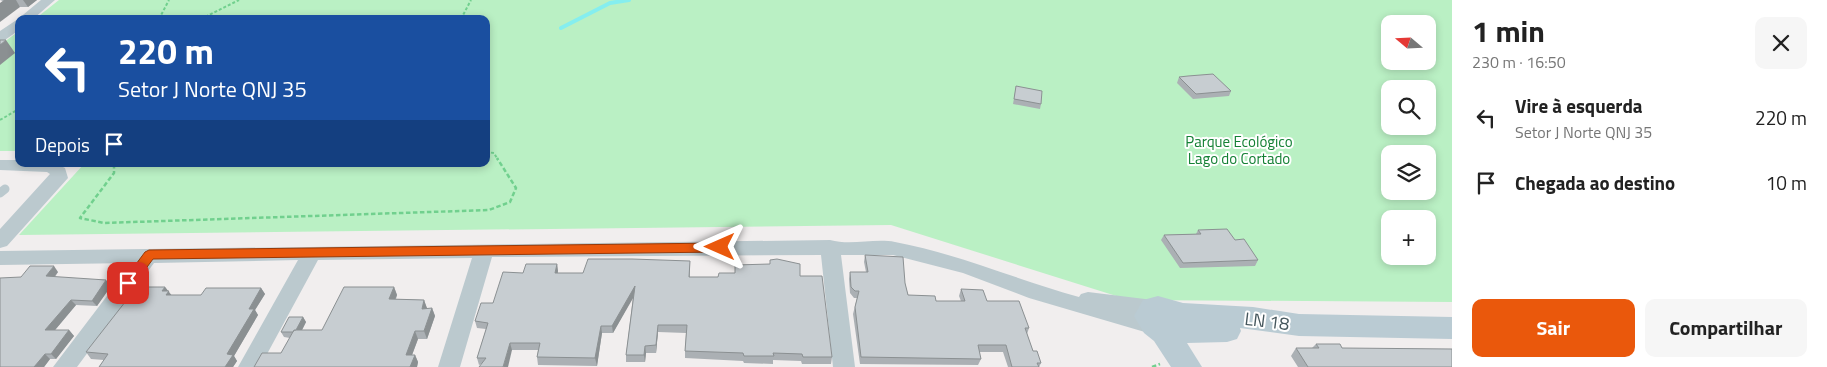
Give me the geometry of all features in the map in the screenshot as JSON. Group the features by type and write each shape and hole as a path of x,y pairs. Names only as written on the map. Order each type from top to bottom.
{"street":[{"path":"29,15 49,0"},
{"path":"0,37 15,26"},
{"path":"0,166 15,166"},
{"path":"4,233 59,178 59,172 50,167"},
{"path":"830,247 844,367"},
{"path":"0,258 830,247 893,248 966,266 1036,293 1169,325 1196,367"},
{"path":"448,367 484,251"},
{"path":"249,367 312,253"},
{"path":"64,367 149,255"},
{"path":"1169,325 1187,367"},
{"name":"LN 18","path":"1169,325 1212,332 1299,325 1452,328"}],"path":[{"path":"161,15 169,0"},
{"path":"209,15 239,0"},
{"path":"463,15 470,0"},
{"path":"0,120 15,111"},
{"path":"114,167 114,173 80,218 104,223 489,210 510,202 516,188 494,153 490,152"}],"green space":[{"name":"Parque Ecológico Lago do Cortado","path":"59,0 1452,0 1452,302 1129,300 891,225 19,235 81,167 490,167 490,15 40,15"},
{"path":"15,34 15,151 0,151 0,45"}],"building":[{"path":"1213,74 1231,91 1196,94 1179,77 1188,76"},
{"path":"1016,86 1042,91 1041,104 1014,99"},
{"path":"1227,229 1235,240 1244,239 1258,260 1183,263 1164,235 1201,234 1198,230"},
{"path":"865,255 903,257 908,295 935,296 936,301 965,301 961,289 983,290 987,301 1019,301 1029,328 1025,328 1033,351 1037,351 1041,363 1037,363 1039,367 1012,367 1006,345 978,345 981,359 861,357 855,307 859,291 855,291 851,287 850,272 868,272"},
{"path":"588,259 690,261 689,277 718,277 719,273 735,273 735,265 770,264 770,260 777,259 800,264 800,276 822,276 832,357 803,357 802,354 773,353 774,356 744,356 743,353 685,351 687,325 658,325 656,345 645,346 644,355 626,355 635,286 612,326 601,326 595,358 537,357 540,343 510,343 503,367 479,367 486,358 477,358 488,323 475,321 481,303 493,303 503,272 523,273 526,264 557,264 555,273 583,273"},
{"path":"30,266 54,266 46,276 106,280 92,301 71,300 45,330 69,330 51,354 45,354 34,367 0,367 0,278 21,277"},
{"path":"141,287 165,287 162,291 169,291 166,295 201,295 206,288 261,288 249,309 254,309 227,354 233,355 225,367 99,367 108,354 86,352 129,297 135,294"},
{"path":"344,287 394,287 389,299 424,300 422,309 432,308 424,331 415,331 406,355 415,355 410,367 254,367 262,353 281,353 294,330 322,330"},
{"path":"289,317 303,317 296,330 293,332 281,332"},
{"path":"1316,344 1340,344 1342,348 1452,349 1452,367 1308,367 1296,348 1319,348"}],"waterway":[{"path":"561,28 610,3 629,0"}],"route":[{"path":"128,283 149,255 720,247"}]}
